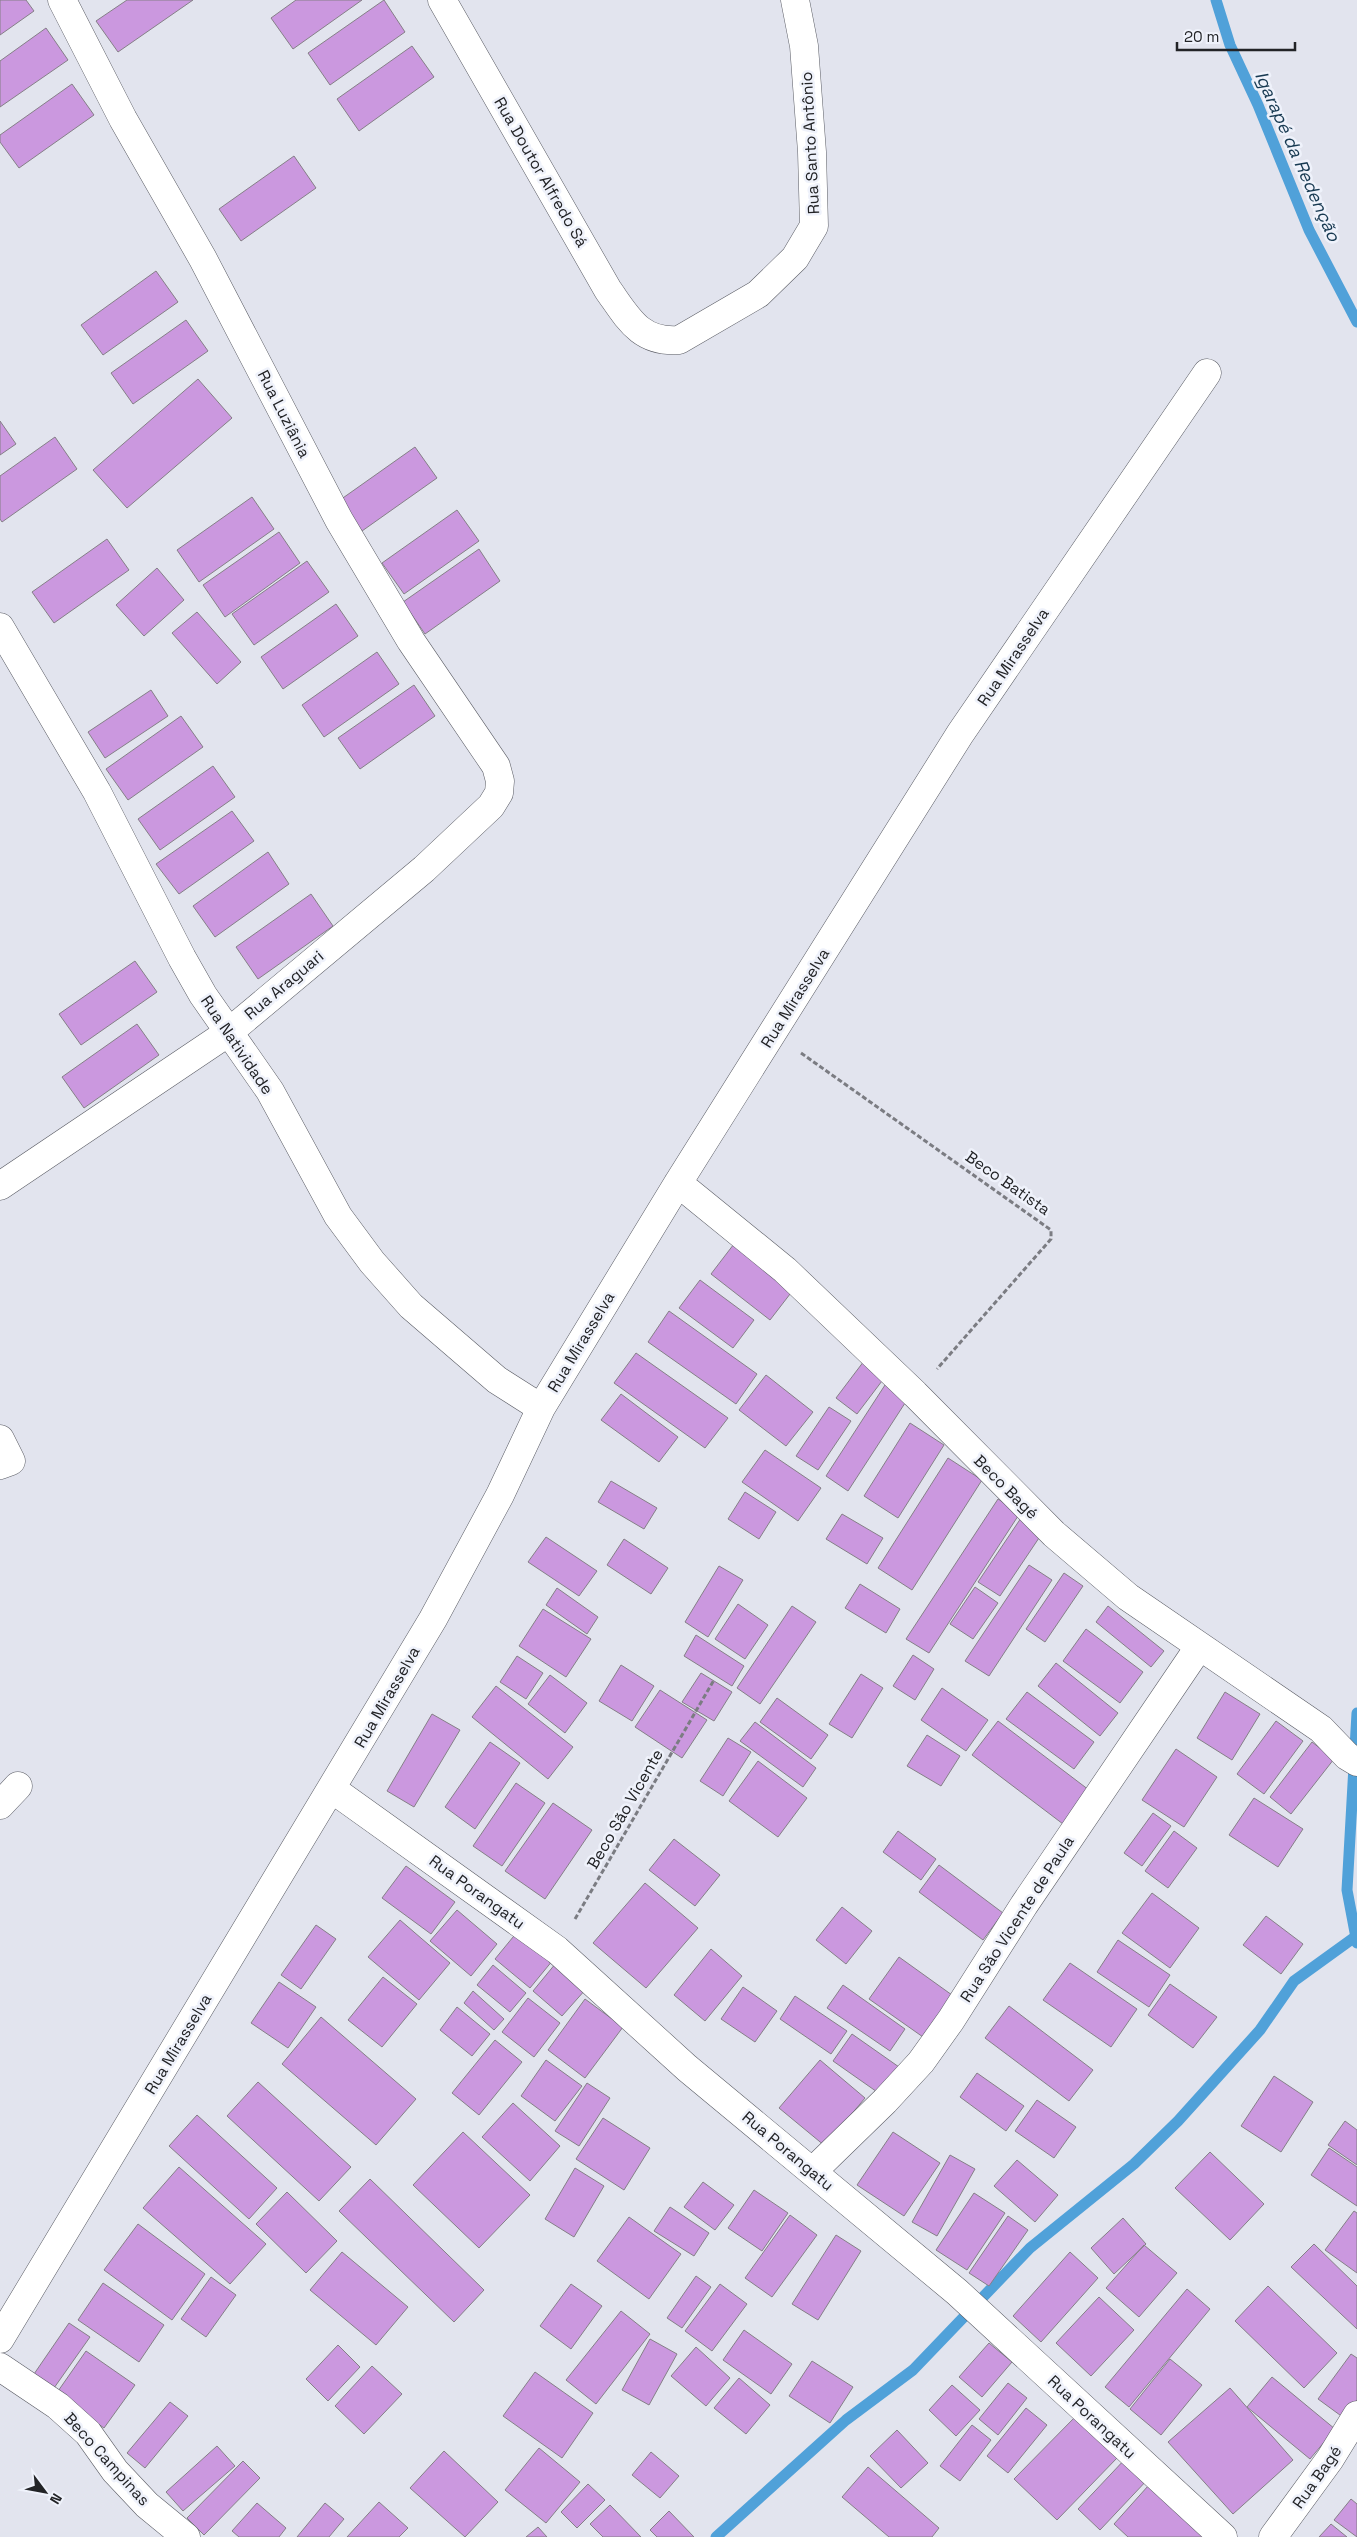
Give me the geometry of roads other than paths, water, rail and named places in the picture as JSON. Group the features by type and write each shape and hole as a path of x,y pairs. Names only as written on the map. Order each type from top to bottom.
{"street":[{"name":"Rua Luziânia","path":"62,0 123,119 203,259 339,520 411,641 496,766 500,781 499,793 480,818"},
{"name":"Rua Doutor Alfredo Sá","path":"442,0 608,290 636,327 649,336"},
{"name":"Rua Santo Antônio","path":"649,336 664,341 679,340 758,294 786,269 808,239 814,226 812,152 804,46 794,0"},
{"name":"Rua Mirasselva","path":"0,2339 433,1619 500,1495 541,1408 678,1183 960,734 1207,372"},
{"name":"Rua Natividade","path":"0,627 97,792 203,995 270,1091 338,1216 372,1262 411,1306 497,1380 541,1408"},
{"name":"Rua Araguari","path":"0,1186 229,1032 424,869 480,818"},
{"name":"Beco Bagé","path":"678,1183 784,1270 915,1394 1054,1534 1128,1597 1321,1729 1352,1759"},
{"name":"Rua São Vicente de Paula","path":"813,2172 885,2101 921,2062 951,2020 1030,1897 1199,1647"},
{"path":"0,1806 18,1786"},
{"name":"Rua Porangatu","path":"332,1789 557,1950 687,2068 957,2292 1223,2537"},
{"name":"Beco Campinas","path":"0,2367 58,2406 88,2433 115,2471 148,2505 186,2537"},
{"name":"Rua Bagé","path":"1273,2537 1330,2459 1357,2415"}],"waterway":[{"name":"Igarapé da Redenção","path":"1216,0 1230,45 1258,105 1309,230 1357,322"},
{"name":"Igarapé da Redenção","path":"1357,1713 1347,1890 1357,1943"},
{"path":"716,2537 846,2420 913,2370 1030,2248 1134,2164 1178,2121 1260,2030 1294,1981 1355,1937"}]}
